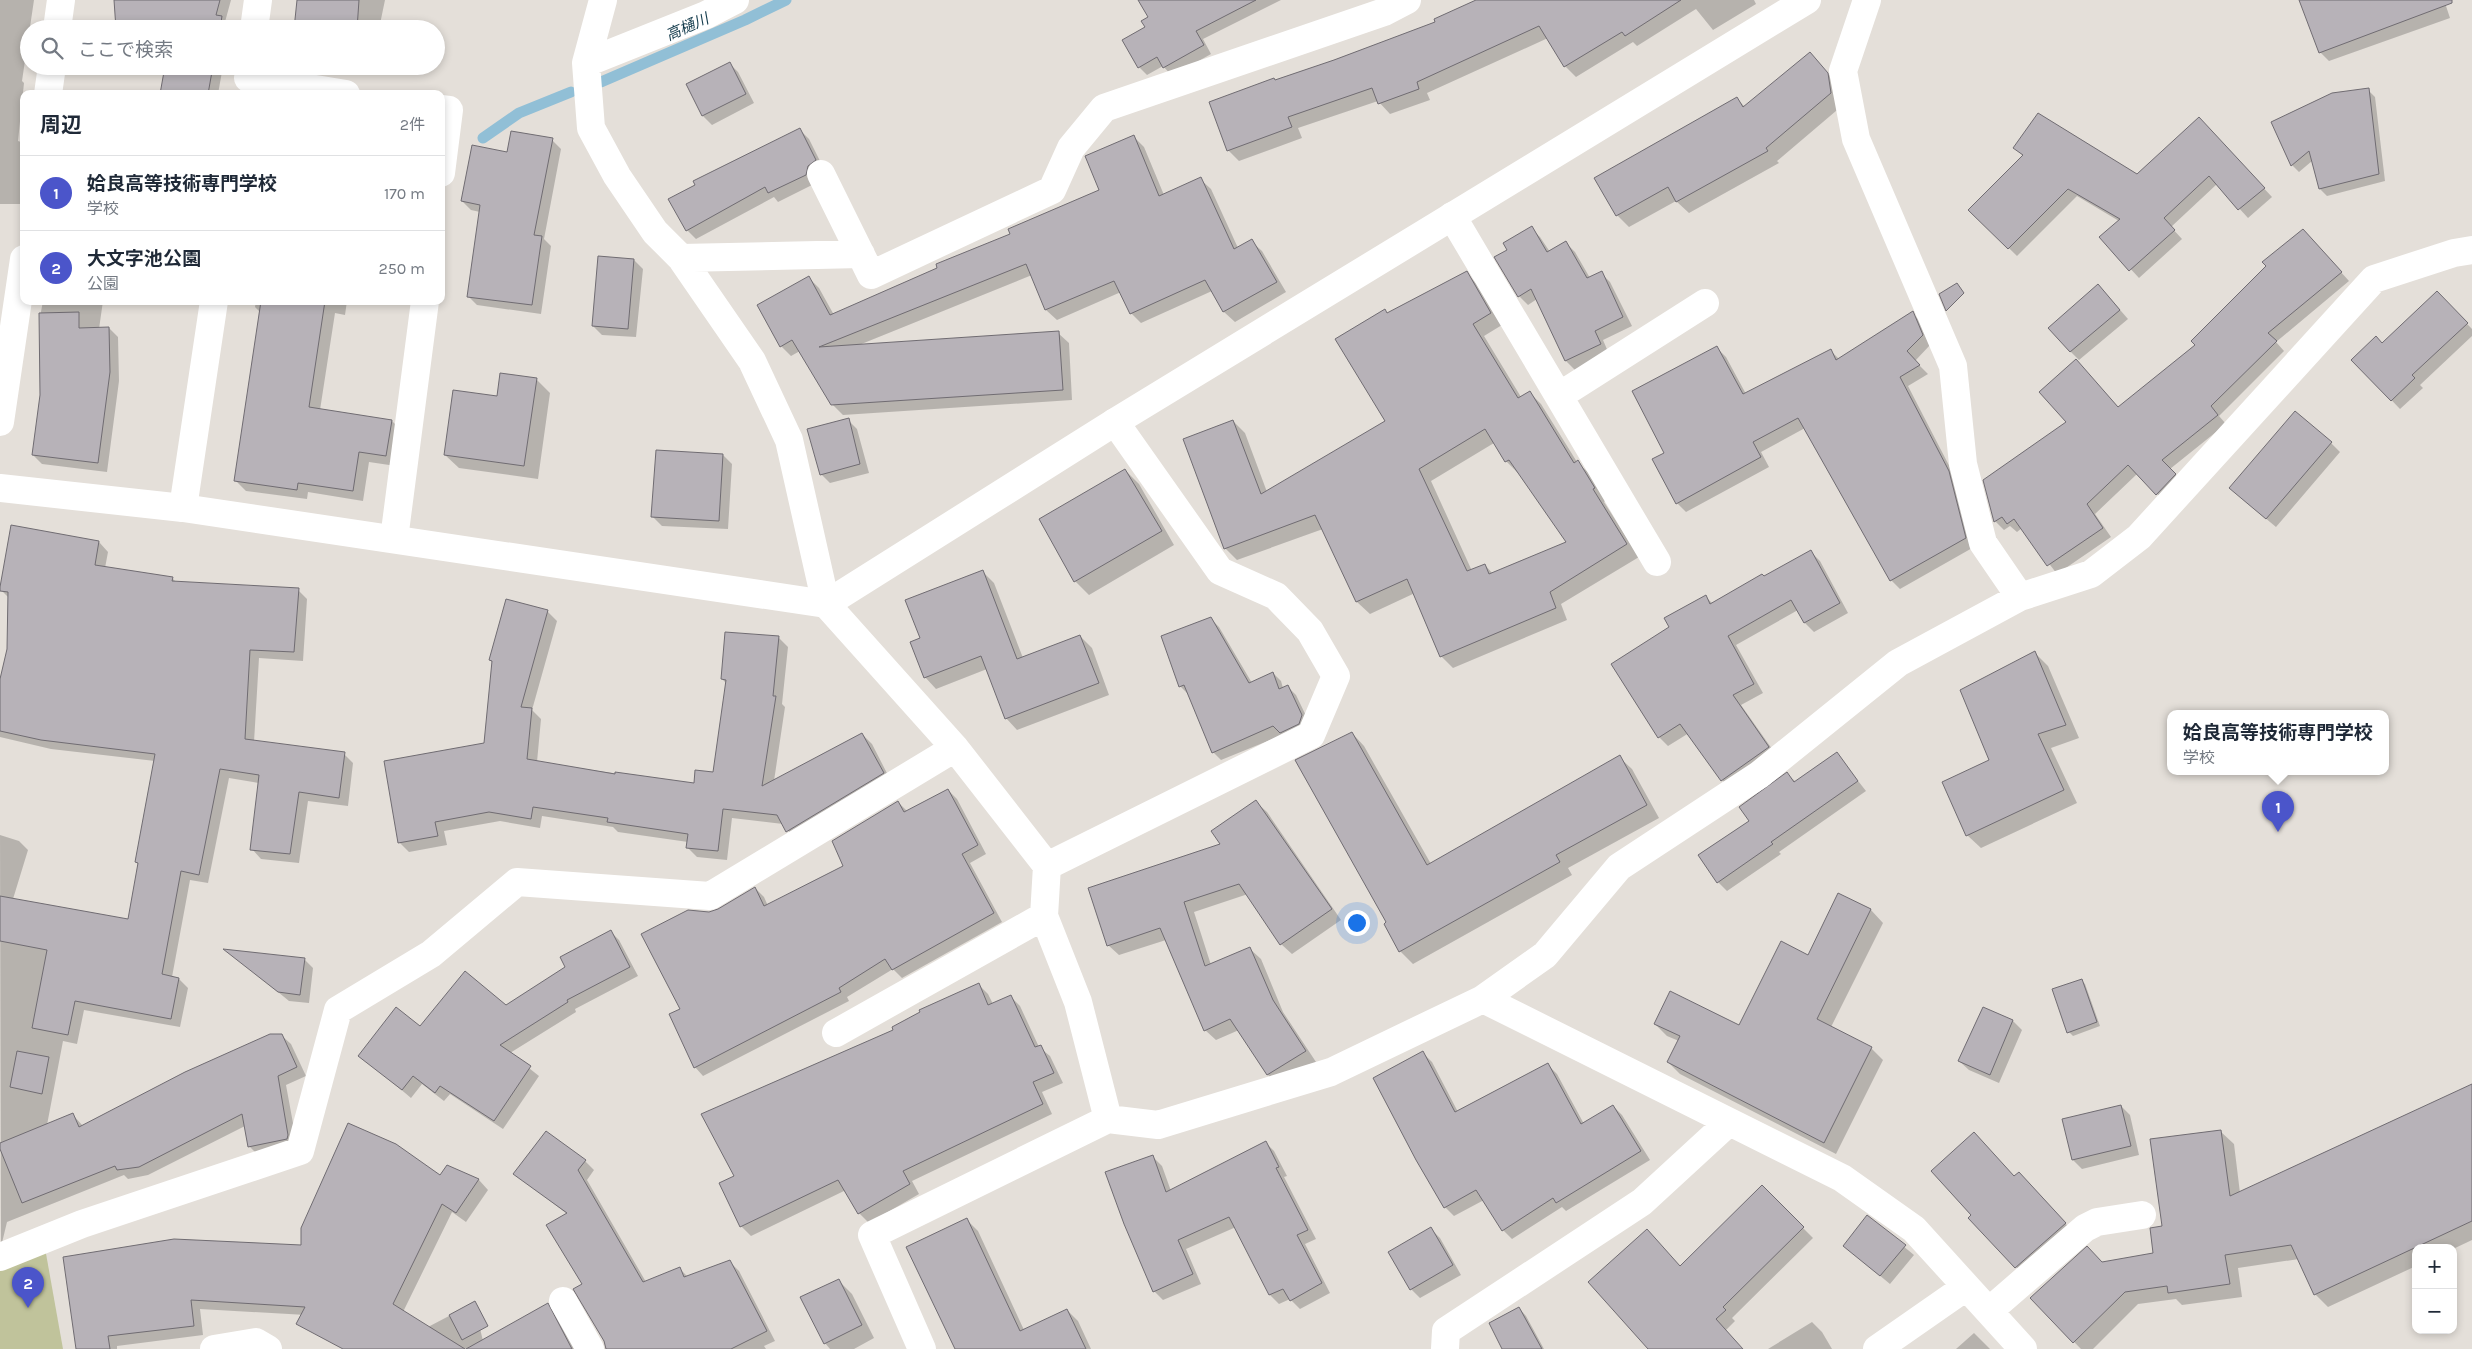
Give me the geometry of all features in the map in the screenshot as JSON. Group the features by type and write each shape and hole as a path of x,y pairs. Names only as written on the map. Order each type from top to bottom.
{"street":[{"path":"58,20 61,0"},
{"path":"255,20 258,0"},
{"path":"603,0 586,63 591,128 618,176 655,232 681,258 752,362 789,440 826,604 955,748 1047,866 1044,916 1078,1002 1108,1120"},
{"path":"586,63 706,16 735,0"},
{"path":"821,174 871,275 1052,190 1071,148 1104,108 1384,12 1407,0"},
{"path":"0,488 183,508 826,604 1115,422 1808,0"},
{"path":"1867,0 1843,71 1856,139 1953,366 1963,464 1982,543 2020,597"},
{"path":"49,90 51,75"},
{"path":"247,79 320,90"},
{"path":"445,110 449,110 445,142"},
{"path":"1452,216 1658,562"},
{"path":"922,1349 872,1235 1108,1120 1158,1125 1331,1072 1483,999 1545,955 1619,867 1759,774 1898,663 2020,597 2091,574 2139,536 2374,280 2454,253 2472,250"},
{"path":"681,258 861,254"},
{"path":"0,422 20,285"},
{"path":"1559,396 1705,303"},
{"path":"183,508 213,305"},
{"path":"394,540 424,305"},
{"path":"1047,866 1311,735 1336,676 1310,630 1276,596 1220,571 1115,422"},
{"path":"0,1257 82,1224 300,1151 338,1010 431,954 517,882 710,896 955,748"},
{"path":"836,1033 1044,916"},
{"path":"1483,999 1842,1178 1914,1229 2023,1349"},
{"path":"1445,1349 1446,1331 1642,1202 1729,1122"},
{"path":"1989,1311 2085,1228 2097,1222 2142,1215"},
{"path":"1877,1349 1966,1287"},
{"path":"563,1301 590,1349"},
{"path":"214,1349 256,1342 268,1349"}],"green space":[{"path":"45,1248 63,1349 0,1349 0,1268"}],"building":[{"path":"114,0 220,0 216,15 222,16 221,20 115,20"},
{"path":"297,0 359,0 358,20 295,20"},
{"path":"1138,0 1256,0 1196,31 1204,45 1163,68 1157,57 1138,68 1122,40 1145,27 1141,21 1148,17"},
{"path":"1476,0 1681,0 1625,36 1622,32 1564,67 1539,26 1417,82 1419,89 1378,104 1372,88 1288,117 1292,127 1227,151 1209,102 1274,78 1275,80 1334,60 1435,22 1434,19"},
{"path":"2299,0 2452,0 2452,3 2319,53"},
{"path":"1810,52 1828,73 1831,93 1766,148 1768,151 1676,202 1668,187 1616,216 1594,178 1737,97 1743,107"},
{"path":"730,62 746,94 702,116 686,84"},
{"path":"163,75 211,75 209,90 161,90"},
{"path":"2369,88 2379,174 2319,189 2309,151 2291,166 2271,122 2332,93"},
{"path":"2038,113 2137,174 2199,117 2265,188 2238,210 2209,176 2164,218 2175,230 2129,271 2099,237 2120,219 2068,189 2008,249 1968,210 2023,155 2013,148"},
{"path":"800,128 816,160 808,166 806,175 768,193 765,187 686,231 668,199 695,185 693,181"},
{"path":"511,131 553,138 534,235 542,236 532,305 467,297 480,205 461,201 472,145 507,152"},
{"path":"1134,135 1159,196 1201,177 1234,249 1252,239 1277,282 1223,312 1205,280 1130,314 1114,281 1045,310 1026,264 819,347 1059,331 1063,390 831,405 792,340 780,347 757,305 809,276 830,315 937,268 936,264 1010,234 1008,229 1099,190 1085,156"},
{"path":"1532,226 1547,252 1566,241 1587,278 1602,271 1623,317 1595,331 1601,344 1565,361 1531,289 1518,297 1494,257 1507,250 1503,243"},
{"path":"2303,229 2342,272 2268,333 2277,341 2211,406 2218,415 2162,460 2176,474 2156,495 2128,465 2087,504 2103,528 2047,566 2014,519 2007,524 2002,517 1994,522 1983,480 2066,422 2039,392 2076,359 2118,407 2195,345 2191,341 2266,266 2262,262"},
{"path":"598,256 634,259 628,329 592,326"},
{"path":"1467,271 1491,313 1473,324 1518,398 1530,391 1574,463 1578,460 1595,488 1593,489 1627,544 1550,592 1556,608 1440,657 1407,579 1356,602 1315,515 1224,549 1183,439 1233,420 1261,494 1385,421 1335,339 1385,309 1387,313","holes":["1485,429 1505,462 1509,460 1566,542 1489,574 1485,564 1467,571 1419,469"]},
{"path":"1957,283 1964,293 1946,311 1939,294"},
{"path":"2098,284 2120,310 2070,352 2048,328"},
{"path":"2437,291 2468,323 2412,375 2415,378 2391,401 2351,360 2376,336 2382,343"},
{"path":"260,305 324,305 309,407 392,420 386,456 359,452 353,491 298,483 297,490 234,481"},
{"path":"1913,311 1923,335 1907,351 1920,365 1900,377 1949,471 1966,538 1890,581 1798,418 1753,442 1761,457 1676,504 1652,459 1664,453 1632,391 1717,346 1743,394 1831,349 1836,360"},
{"path":"79,312 79,328 109,327 110,372 98,463 32,455 40,395 39,313"},
{"path":"500,373 537,378 524,466 444,455 453,390 497,396"},
{"path":"2295,411 2332,442 2266,519 2229,488"},
{"path":"849,418 860,464 820,475 807,429"},
{"path":"656,450 723,454 719,521 651,517"},
{"path":"1125,469 1162,531 1074,582 1039,519"},
{"path":"11,525 99,541 95,565 173,577 172,581 299,588 294,652 250,650 245,739 345,752 339,798 299,792 290,854 250,850 259,775 220,769 199,875 181,871 162,974 179,978 171,1019 75,1001 68,1035 32,1028 47,950 0,941 0,896 128,919 138,863 135,862 155,754 41,740 0,731 0,679 7,649 8,592 0,591 0,587"},
{"path":"1811,550 1840,603 1804,623 1791,600 1728,636 1754,684 1733,695 1769,747 1721,781 1680,724 1658,738 1611,664 1669,627 1664,618 1706,595 1710,604 1762,574 1764,576"},
{"path":"983,570 1017,659 1080,635 1099,683 1005,719 981,656 924,678 910,642 920,638 905,600"},
{"path":"506,599 548,610 521,707 532,708 527,759 615,774 615,772 694,783 695,770 713,772 726,680 721,679 725,632 779,636 773,696 776,696 762,786 862,733 884,773 786,832 777,815 723,809 718,851 686,848 688,834 607,822 608,818 533,807 531,819 489,812 435,822 438,836 398,843 384,761 484,743 492,661 489,660"},
{"path":"1211,617 1249,683 1273,672 1279,689 1288,685 1302,715 1299,724 1280,733 1273,726 1212,753 1184,685 1179,687 1161,636"},
{"path":"2035,651 2066,725 2038,734 2064,790 1966,836 1942,782 1989,760 1960,690"},
{"path":"1352,732 1427,865 1620,755 1647,805 1556,855 1560,862 1399,952 1384,924 1386,922 1295,760"},
{"path":"1837,752 1858,781 1771,842 1773,844 1717,883 1698,855 1749,821 1739,807 1787,772 1794,782"},
{"path":"948,789 978,845 962,854 994,913 892,970 885,959 839,988 841,992 694,1068 669,1014 680,1009 641,934 688,910 709,912 718,909 755,887 764,906 843,866 832,841 898,801 904,812"},
{"path":"1256,800 1332,909 1280,945 1239,884 1184,902 1205,966 1250,947 1273,1000 1306,1051 1267,1075 1230,1019 1204,1031 1160,928 1107,946 1088,888 1220,844 1211,831"},
{"path":"1838,893 1871,909 1817,1019 1872,1047 1824,1143 1667,1062 1680,1036 1654,1024 1670,991 1739,1025 1781,941 1808,955"},
{"path":"611,930 630,967 567,1000 568,1002 500,1045 531,1066 494,1121 440,1086 435,1093 413,1076 402,1090 358,1056 396,1007 420,1026 465,971 506,1005 565,967 560,957"},
{"path":"223,949 305,958 300,995 278,992"},
{"path":"2082,979 2097,1022 2067,1033 2052,989"},
{"path":"979,983 988,1005 1011,995 1035,1047 1041,1045 1054,1073 1033,1082 1043,1104 903,1171 910,1184 858,1214 838,1180 740,1227 719,1183 734,1176 701,1114 893,1030 892,1027 920,1012 919,1010"},
{"path":"1983,1007 2013,1020 1990,1075 1958,1061"},
{"path":"270,1034 282,1034 297,1067 278,1076 288,1135 287,1139 248,1147 242,1114 139,1167 117,1170 115,1166 22,1203 0,1149 0,1143 73,1113 79,1127 185,1072"},
{"path":"17,1051 49,1057 42,1094 10,1087"},
{"path":"1423,1051 1455,1112 1548,1063 1581,1124 1613,1105 1641,1151 1556,1203 1553,1198 1502,1231 1476,1190 1444,1208 1416,1160 1373,1078"},
{"path":"2472,1084 2472,1221 2423,1244 2412,1244 2412,1249 2314,1295 2291,1245 2225,1255 2230,1284 2168,1293 2167,1286 2125,1292 2073,1343 2030,1298 2087,1246 2102,1262 2153,1253 2150,1228 2162,1226 2150,1139 2221,1130 2230,1196"},
{"path":"2121,1105 2131,1146 2072,1160 2062,1119"},
{"path":"348,1123 396,1144 440,1175 447,1165 479,1179 456,1213 442,1204 393,1304 465,1349 343,1349 296,1324 305,1307 191,1300 194,1326 108,1336 110,1349 76,1349 63,1257 174,1239 301,1245 301,1228"},
{"path":"546,1131 586,1160 578,1170 643,1282 680,1267 684,1277 730,1260 767,1331 731,1349 606,1349 604,1341 573,1289 582,1284 546,1225 567,1213 513,1174"},
{"path":"1974,1132 2014,1176 2019,1172 2066,1223 2015,1268 1968,1218 1971,1215 1931,1171"},
{"path":"1266,1141 1279,1167 1276,1168 1308,1230 1297,1235 1322,1283 1290,1301 1283,1289 1269,1295 1229,1217 1178,1240 1193,1274 1153,1292 1124,1224 1105,1172 1153,1155 1166,1192"},
{"path":"1762,1185 1804,1227 1723,1307 1726,1310 1716,1319 1743,1349 1648,1349 1588,1282 1647,1229 1680,1266"},
{"path":"1867,1215 1906,1245 1880,1276 1843,1246"},
{"path":"967,1218 1020,1331 1067,1309 1086,1349 955,1349 906,1247"},
{"path":"1431,1227 1453,1265 1410,1290 1388,1252"},
{"path":"839,1279 862,1325 824,1344 800,1297"},
{"path":"475,1301 488,1326 462,1340 449,1315"},
{"path":"548,1303 572,1349 466,1349"},
{"path":"1519,1307 1542,1349 1502,1349 1489,1323"}],"waterway":[{"name":"高樋川","path":"601,82 745,20 786,0"},
{"path":"483,138 519,113 571,92"}],"place":[{"name":"姶良高等技術専門学校","path":"2278,832"},
{"name":"大文字池公園","path":"28,1308"}]}
